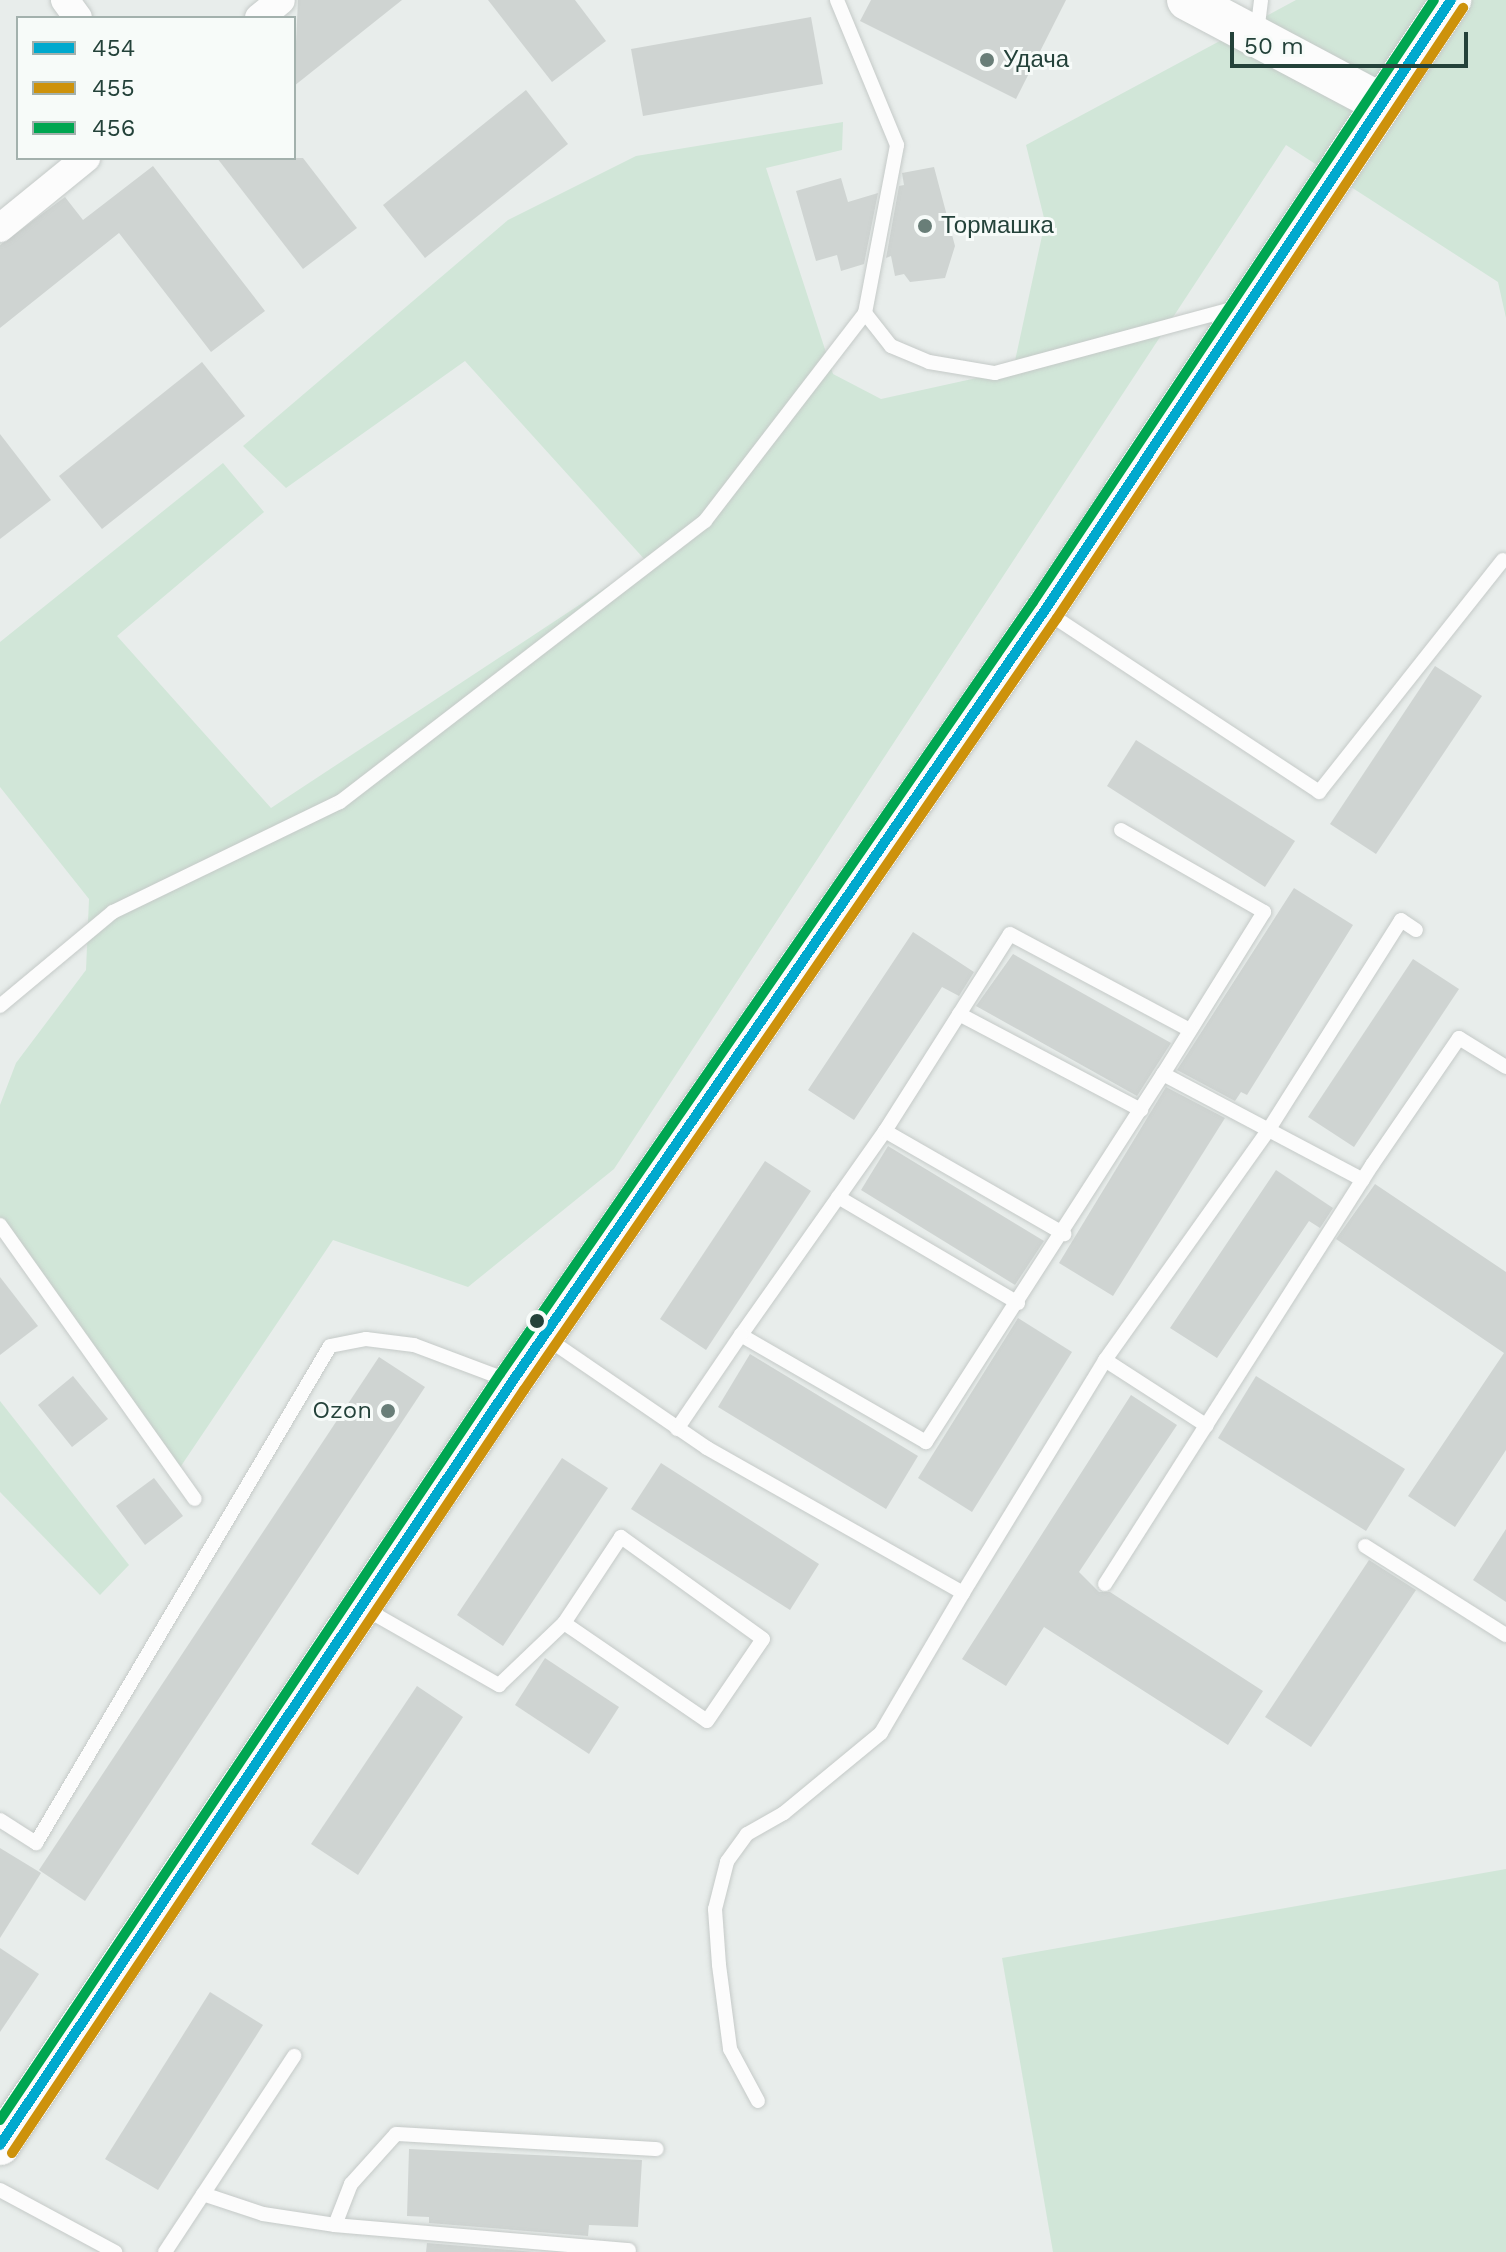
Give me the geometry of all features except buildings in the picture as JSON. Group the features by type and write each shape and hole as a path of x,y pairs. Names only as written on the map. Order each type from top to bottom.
{"street":[{"path":"261,16 281,0"},
{"path":"1187,0 1258,18 1379,102"},
{"path":"0,2145 512,1382 925,776 1045,610 1379,102 1451,0"},
{"path":"0,228 84,160"}],"lane":[{"path":"0,1006 113,912 340,802 705,521 865,313 897,145 837,0"},
{"path":"865,313 891,346 929,362 995,373 1247,304"},
{"path":"1045,610 1319,792 1503,560"},
{"path":"741,1335 926,1442 1064,1234 1264,912 1121,830"},
{"path":"758,2101 730,2049 715,1909 727,1862 747,1834 784,1813 881,1733 1105,1360 1269,1129 1401,920 1416,930"},
{"path":"677,1429 885,1131 1010,934 1190,1030"},
{"path":"959,1014 1141,1110"},
{"path":"1105,1584 1363,1180 1459,1038 1506,1067"},
{"path":"1163,1074 1363,1180"},
{"path":"885,1131 1064,1234"},
{"path":"838,1197 1018,1303"},
{"path":"0,1225 195,1499"},
{"path":"545,1337 677,1429 963,1593"},
{"path":"0,1820 36,1843 330,1346 366,1339 414,1345 512,1382"},
{"path":"1105,1360 1207,1426"},
{"path":"362,1607 499,1685 564,1623 621,1537 763,1639 707,1721 564,1623"},
{"path":"1365,1546 1506,1635"},
{"path":"165,2252 294,2056"},
{"path":"335,2225 351,2184 396,2134 657,2149"},
{"path":"0,2190 115,2252"},
{"path":"203,2194 263,2214 335,2225 629,2250"}],"green space":[{"path":"1296,0 1506,0 1506,318 1498,282 1286,145 614,1169 468,1287 333,1240 179,1469 0,1220 0,1105 16,1063 86,970 89,899 0,787 0,642 223,463 264,512 117,636 271,808 646,561 465,361 286,488 243,446 508,220 636,156 843,122 842,150 766,168 833,374 881,399 1013,370 1045,222 1026,145"},
{"path":"0,1401 129,1565 100,1595 0,1492"},
{"path":"1506,1869 1506,2252 1053,2252 1002,1958"}],"transit line":[{"name":"456","path":"0,2120 500,1374 1033,602 1434,0"},
{"name":"454","path":"0,2145 512,1382 1045,610 1451,0"},
{"name":"455","path":"12,2153 524,1390 1057,618 1463,8"}],"place":[{"name":"Удача","path":"987,60"},
{"name":"Тормашка","path":"925,226"},
{"name":"Ozon","path":"388,1411"}]}
